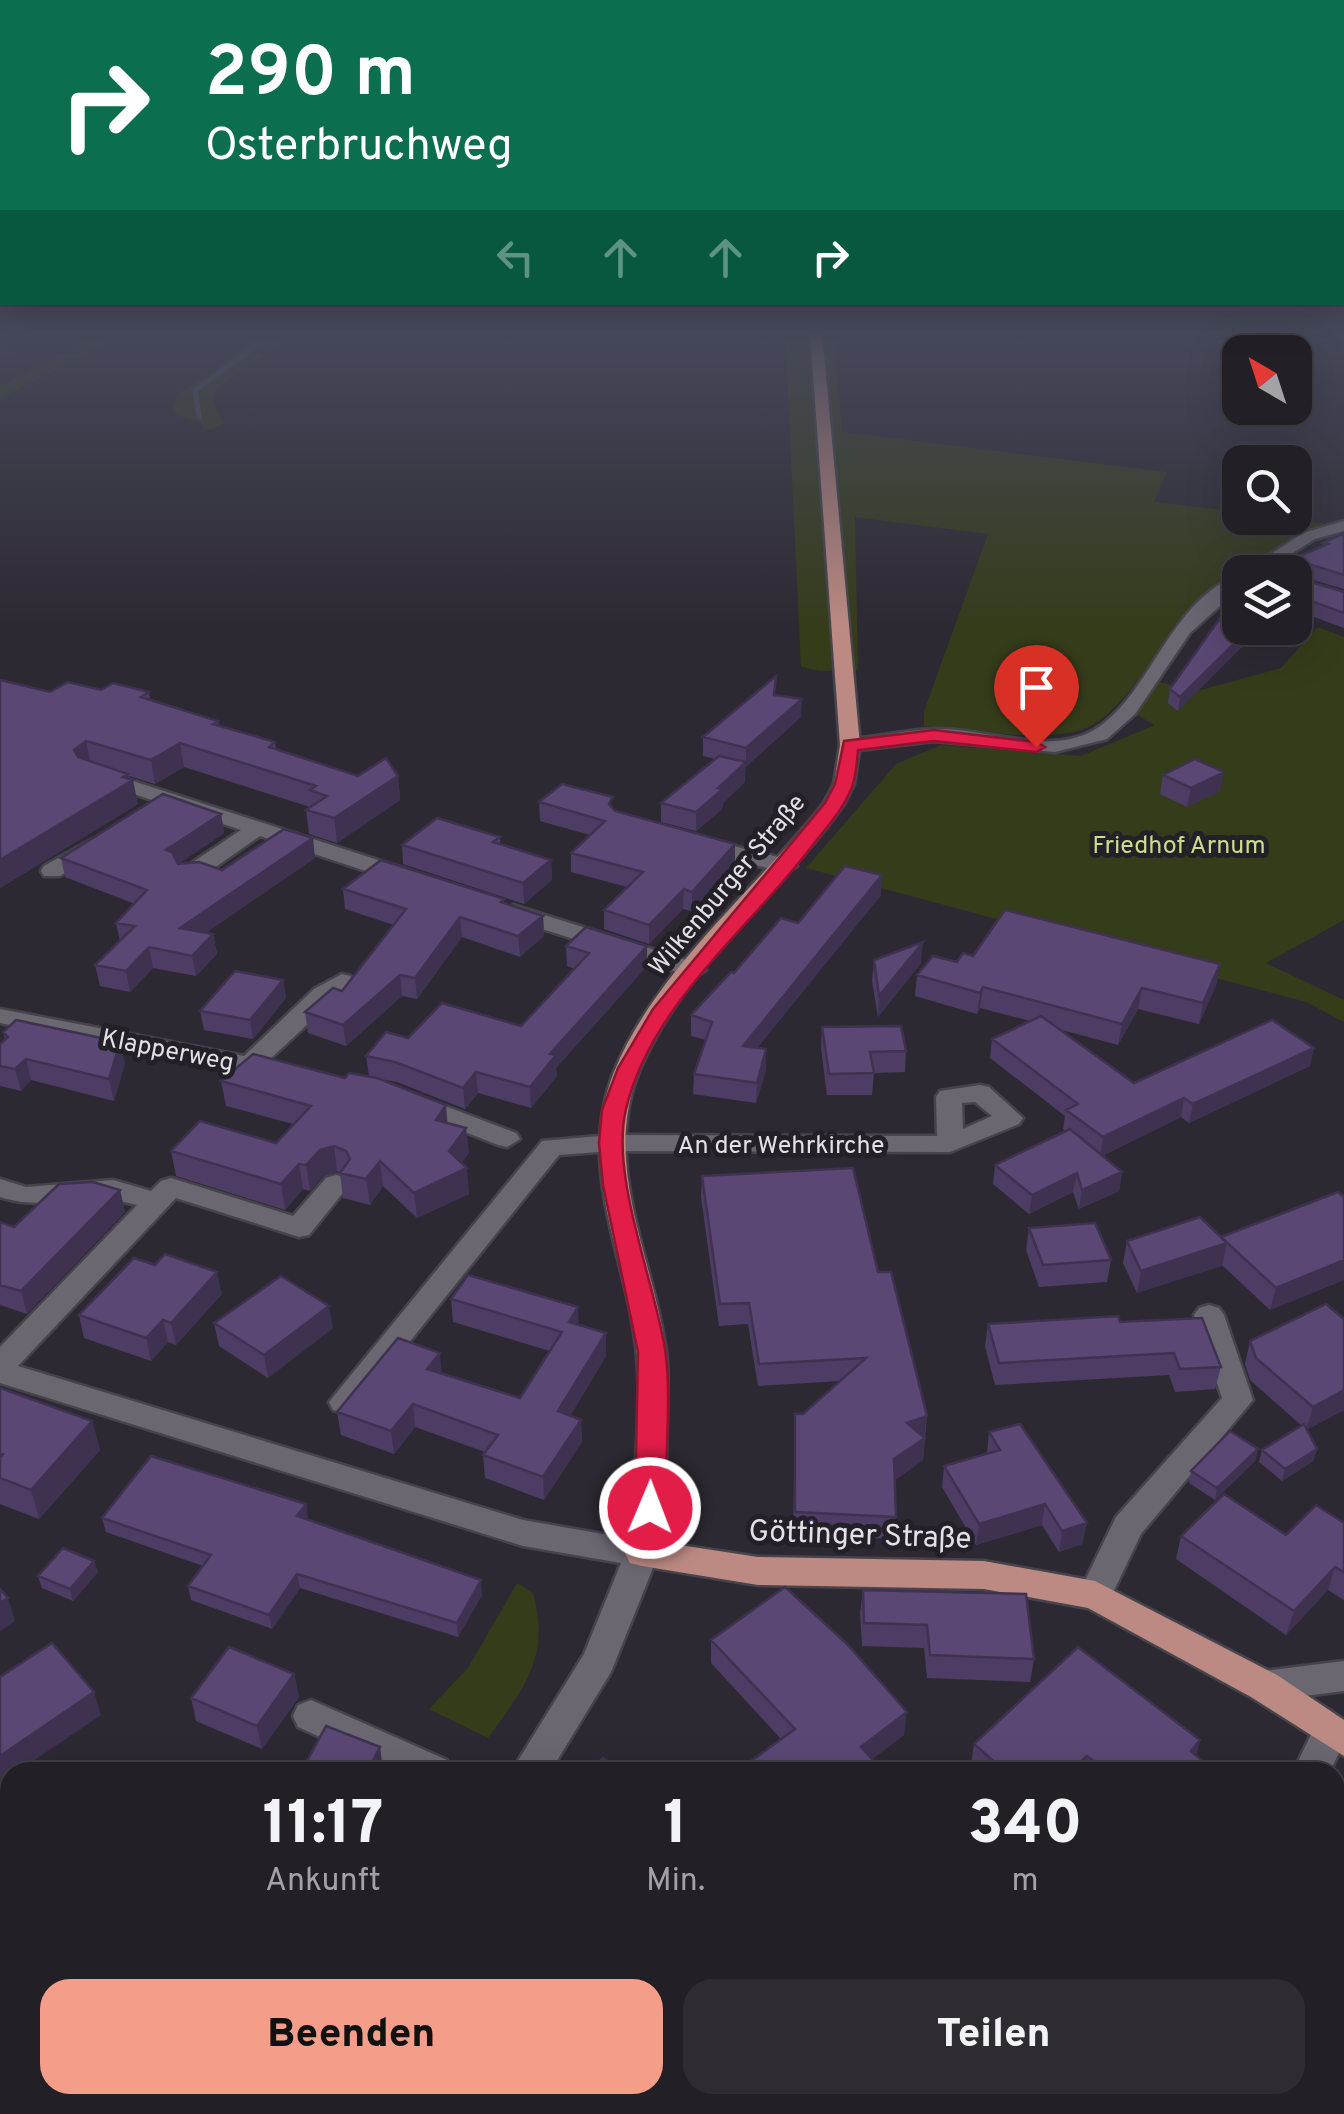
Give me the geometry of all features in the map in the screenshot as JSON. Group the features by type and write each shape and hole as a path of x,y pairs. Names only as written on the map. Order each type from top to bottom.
{"main road":[{"name":"Wilkenburger Straße","path":"642,1553 650,1508 652,1352 615,1185 611,1143 614,1110 629,1068 660,1014 786,866 834,804 844,784 850,744 825,431"},
{"name":"Göttinger Straße","path":"642,1553 758,1571 984,1575 1095,1595 1264,1686 1337,1736"}],"street":[{"path":"1281,555 1309,536 1343,525"},
{"path":"850,744 886,744 934,736 1036,747 1066,745 1097,736 1119,720 1180,634 1222,599"},
{"path":"93,774 427,884"},
{"path":"52,870 168,798"},
{"path":"189,875 258,828"},
{"path":"677,837 786,866"},
{"path":"484,902 694,970"},
{"path":"250,1065 322,994 342,981"},
{"name":"Klapperweg","path":"4,1021 308,1076"},
{"path":"387,1092 506,1139"},
{"path":"344,1402 551,1147 611,1143"},
{"name":"An der Wehrkirche","path":"611,1143 950,1144"},
{"path":"0,1369 171,1187 300,1228 336,1184"},
{"path":"0,1188 26,1196 113,1189 157,1202"},
{"path":"1095,1595 1128,1526 1238,1400 1210,1315"},
{"name":"Göttinger Straße","path":"0,1369 523,1533 642,1553"},
{"path":"536,1762 599,1662 642,1553"},
{"path":"1264,1686 1344,1676"},
{"path":"310,1716 412,1762"},
{"path":"1319,1762 1337,1736"}],"green space":[{"path":"790,431 842,431 1167,472 1154,502 1222,510 1222,535 1301,535 1266,555 1222,555 1222,586 1184,620 1126,695 1094,724 1060,734 1001,734 924,726 924,711 988,534 855,517 858,670 801,667"},
{"name":"Friedhof Arnum","path":"1318,627 1344,637 1344,920 1266,963 1344,1000 1344,1022 1306,1002 806,868 896,764 941,745 1081,756 1155,725 1135,714 1158,682 1197,691 1281,668 1302,645 1312,645 1312,634"},
{"path":"517,1583 533,1593 539,1635 536,1654 523,1687 488,1738 429,1709 468,1668"}],"building":[{"path":"1344,533 1344,575 1312,565 1312,555 1302,555 1328,544 1323,543"},
{"path":"1312,582 1344,592 1344,613 1312,601"},
{"path":"1220,618 1222,645 1233,645 1180,697 1170,689"},
{"path":"776,676 774,695 802,699 746,748 703,737"},
{"path":"0,680 50,692 68,682 101,690 113,683 149,692 141,697 218,721 213,724 275,742 269,747 358,776 386,758 398,776 334,818 306,810 327,796 310,790 316,786 180,743 151,760 86,741 74,750 78,757 128,774 123,777 133,780 0,860"},
{"path":"719,756 746,762 696,812 661,803"},
{"path":"1195,759 1224,772 1191,788 1163,775"},
{"path":"562,784 613,797 609,804 615,811 735,844 692,892 684,889 649,925 604,910 643,872 571,853 605,821 539,802"},
{"path":"163,794 221,814 166,850 172,852 178,864 199,862 222,870 284,829 313,838 180,928 213,934 192,956 149,947 126,971 95,965 135,926 116,923 147,890 61,858"},
{"path":"437,818 500,837 493,842 551,860 523,883 402,845"},
{"path":"381,860 504,899 501,902 543,916 518,936 460,917 415,978 400,975 343,1025 305,1012 333,988 342,991 406,909 343,889"},
{"path":"845,866 882,875 743,1046 766,1049 757,1083 694,1074 712,1022 691,1015 781,918 798,923"},
{"path":"1005,910 1220,964 1203,1003 1142,988 1122,1024 983,987 980,993 917,975 933,956 957,962 963,953 973,956"},
{"path":"586,927 647,946 550,1054 556,1055 530,1087 476,1072 463,1088 395,1062 366,1056 386,1032 408,1038 442,1003 521,1026 589,953 566,946"},
{"path":"923,942 879,996 874,960"},
{"path":"235,971 283,980 250,1020 200,1011"},
{"path":"1041,1016 1134,1083 1272,1020 1314,1048 1193,1104 1184,1098 1103,1137 1066,1110 1078,1104 992,1039"},
{"path":"16,1020 120,1042 109,1079 26,1059 15,1069 0,1066 0,1044 8,1037 3,1032"},
{"path":"901,1026 906,1051 870,1052 874,1073 829,1074 822,1027"},
{"path":"253,1054 345,1078 349,1073 377,1078 446,1105 436,1120 466,1128 449,1151 467,1168 414,1193 380,1161 366,1179 340,1173 350,1159 346,1151 334,1146 320,1150 306,1165 299,1164 281,1184 171,1151 200,1121 276,1143 311,1106 221,1081"},
{"path":"1070,1129 1122,1172 1082,1190 1077,1173 1032,1195 995,1165"},
{"path":"853,1168 878,1272 891,1272 927,1416 907,1423 925,1438 894,1459 896,1517 795,1512 795,1414 803,1414 866,1358 759,1364 749,1303 720,1304 702,1176"},
{"path":"93,1182 120,1190 21,1291 0,1285 0,1222 14,1227 59,1184"},
{"path":"1338,1192 1344,1197 1344,1260 1276,1288 1221,1237"},
{"path":"1200,1217 1227,1243 1141,1271 1127,1241"},
{"path":"1095,1223 1111,1260 1043,1265 1029,1228"},
{"path":"165,1254 217,1272 171,1323 163,1320 146,1338 79,1315 134,1258 155,1265"},
{"path":"468,1275 578,1307 569,1322 606,1333 558,1411 581,1420 543,1477 483,1455 498,1435 413,1404 391,1431 337,1412 398,1338 440,1353 427,1369 520,1398 562,1332 451,1299"},
{"path":"281,1276 329,1306 264,1355 214,1323"},
{"path":"1326,1304 1344,1319 1344,1390 1313,1407 1256,1358 1250,1341"},
{"path":"1118,1316 1120,1322 1202,1318 1221,1367 1180,1369 1174,1353 999,1363 988,1324"},
{"path":"0,1388 92,1421 31,1490 0,1478"},
{"path":"1020,1424 1087,1523 1062,1531 1045,1504 979,1524 944,1466 1000,1450 989,1432"},
{"path":"1304,1424 1317,1449 1285,1469 1262,1450"},
{"path":"1230,1431 1258,1449 1217,1488 1191,1471"},
{"path":"151,1456 306,1504 297,1516 481,1580 457,1623 297,1574 269,1615 188,1586 211,1555 102,1518"},
{"path":"1224,1494 1286,1535 1316,1505 1344,1523 1344,1572 1335,1567 1294,1611 1181,1536"},
{"path":"63,1548 94,1561 70,1589 38,1576"},
{"path":"785,1587 847,1644 907,1712 861,1747 875,1762 750,1762 795,1729 711,1640"},
{"path":"863,1590 1026,1594 1034,1659 930,1655 927,1625 864,1623"},
{"path":"52,1643 94,1692 0,1756 0,1677"},
{"path":"229,1647 294,1674 257,1726 191,1698"},
{"path":"1078,1647 1200,1740 1191,1751 1204,1762 1095,1762 1087,1756 1080,1762 995,1762 974,1744"},
{"path":"326,1726 380,1747 372,1762 306,1762"}],"route":[{"path":"650,1508 652,1352 615,1185 611,1143 614,1110 629,1068 660,1014 694,970 786,866 834,804 844,784 850,744 949,736 1036,747"}]}
